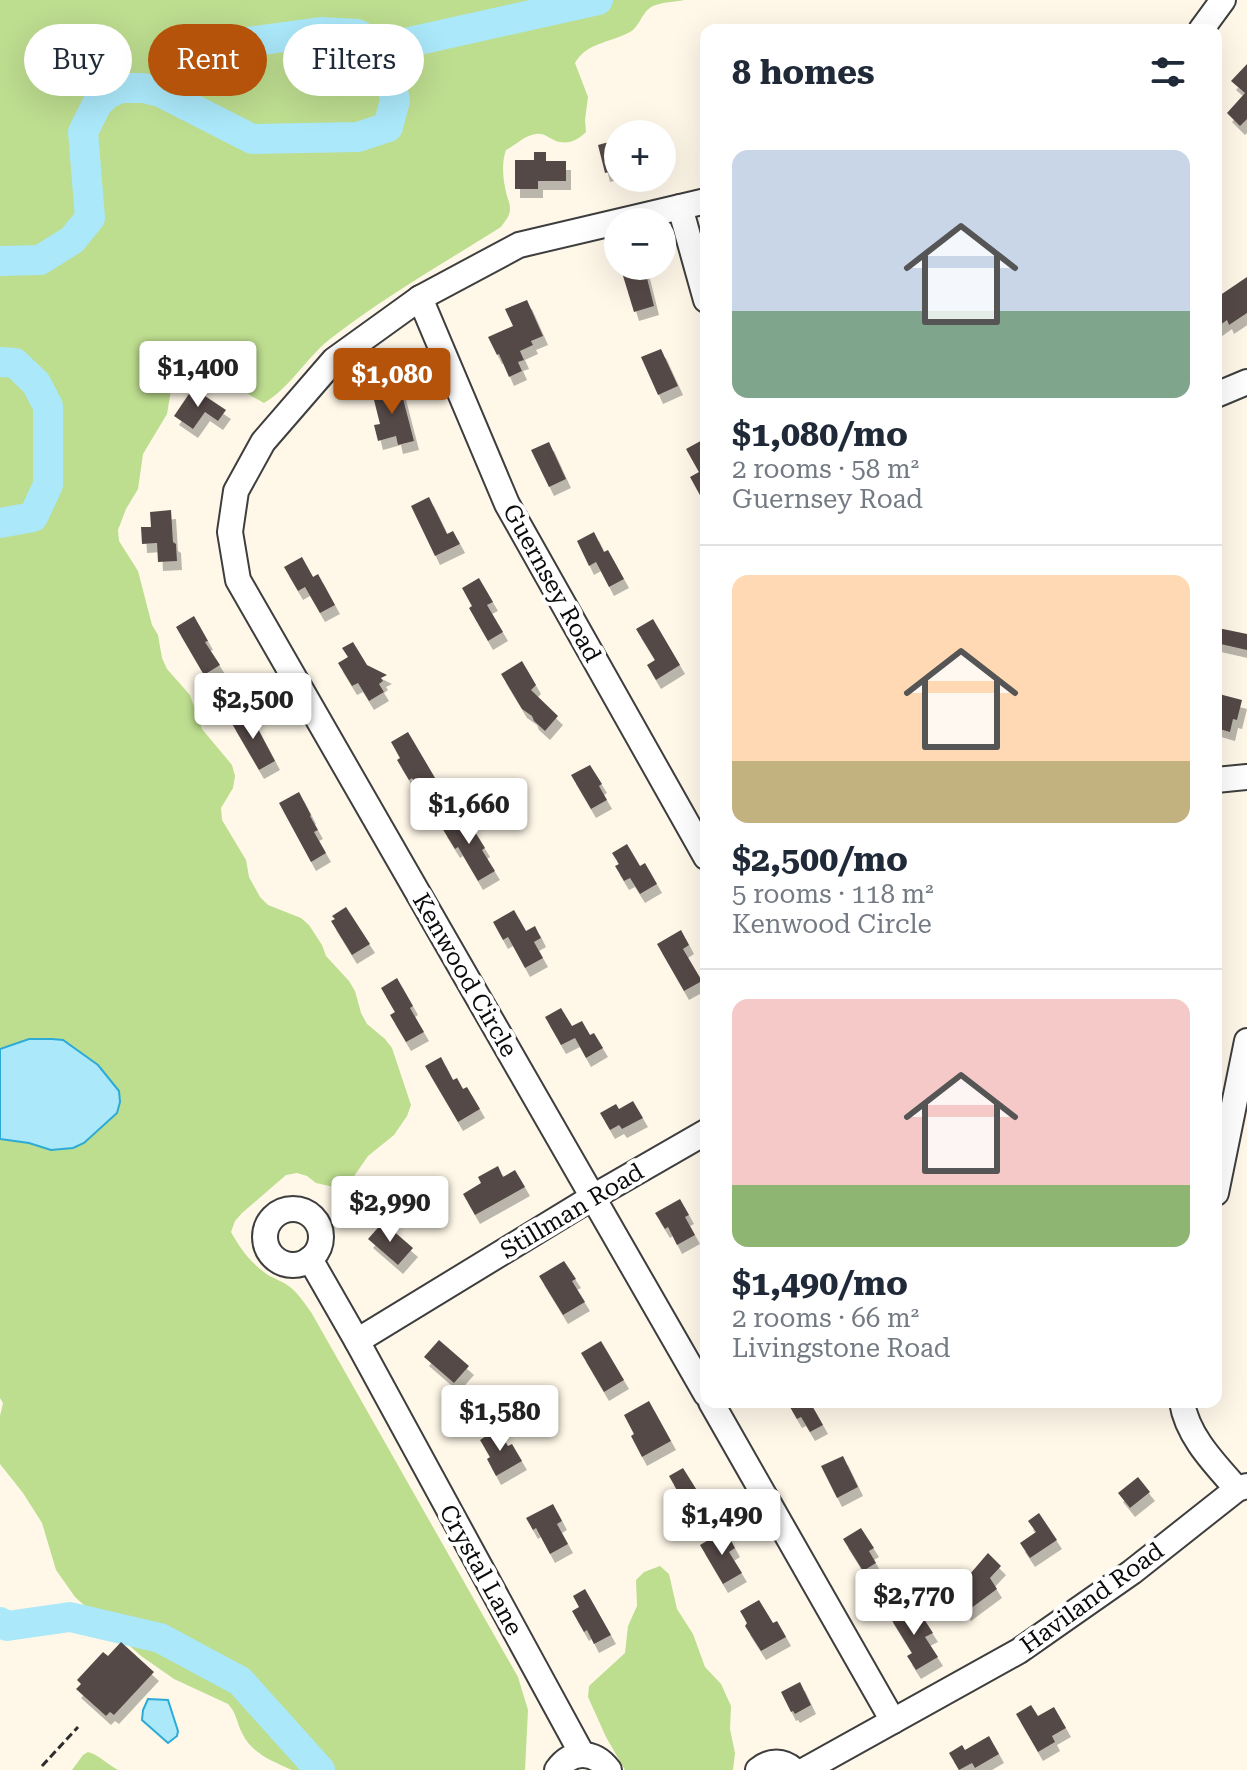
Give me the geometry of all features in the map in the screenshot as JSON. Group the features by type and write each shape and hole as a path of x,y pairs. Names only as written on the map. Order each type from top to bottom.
{"street":[{"path":"1205,24 1223,0"},
{"name":"Kenwood Circle","path":"700,202 519,245 420,298 334,360 263,442 236,491 230,532 238,580 700,1384"},
{"path":"680,207 700,279"},
{"name":"Guernsey Road","path":"420,298 507,504 700,842"},
{"path":"1222,392 1247,382"},
{"path":"1222,779 1247,777"},
{"path":"1222,1164 1247,1041"},
{"name":"Stillman Road","path":"357,1341 700,1135"},
{"name":"Crystal Lane","path":"310,1259 582,1754"},
{"path":"714,1408 893,1721"},
{"path":"1184,1408 1197,1438 1242,1487"},
{"name":"Haviland Road","path":"805,1770 1019,1651 1132,1572 1242,1487"},
{"path":"557,1770 563,1761 582,1754 600,1760 609,1770"},
{"path":"758,1770 769,1763 778,1762 794,1770"}],"path":[{"path":"42,1766 78,1727"}],"green space":[{"path":"0,0 684,0 653,6 632,31 592,47 580,56 575,63 588,97 586,132 569,142 556,141 542,134 532,135 506,150 503,173 510,209 501,227 414,281 330,339 273,397 264,403 216,368 190,362 175,379 167,414 143,454 138,489 118,530 119,541 138,571 167,669 190,695 202,729 232,765 235,776 233,788 221,808 222,820 246,860 249,877 268,905 301,918 309,925 326,956 349,981 367,1024 392,1048 411,1105 394,1135 368,1156 348,1185 338,1188 316,1183 297,1173 286,1175 242,1213 231,1232 252,1261 293,1290 311,1312 518,1677 528,1710 525,1770 292,1770 263,1756 251,1746 228,1704 174,1679 141,1656 75,1597 56,1570 42,1523 0,1464 3,1403 0,1398 0,1139 51,1150 29,1039 0,1049"},
{"path":"660,1566 669,1574 677,1609 693,1634 705,1667 721,1684 731,1706 730,1729 735,1753 733,1770 625,1770 588,1697 589,1686 625,1653 628,1626 637,1606 636,1580 644,1572"},
{"path":"88,1752 96,1755 118,1770 72,1770"}],"water":[{"path":"29,1039 63,1040 98,1065 119,1091 117,1113 84,1143 73,1148 51,1150 0,1139 0,1049"},
{"path":"148,1699 168,1700 178,1731 177,1736 168,1743 142,1720"}],"building":[{"path":"1247,64 1247,119 1240,126 1227,113 1245,93 1231,81"},
{"path":"604,143 604,169 598,145"},
{"path":"534,152 546,152 546,161 566,161 566,181 538,181 538,189 515,189 515,160 534,160"},
{"path":"1247,277 1247,313 1229,325 1227,320 1222,324 1222,294"},
{"path":"624,280 648,280 654,306 634,312"},
{"path":"527,300 543,336 520,351 524,360 518,362 522,371 509,377 488,337 513,326 505,309"},
{"path":"661,349 678,386 658,395 641,357"},
{"path":"392,386 393,389 400,387 414,441 398,445 396,436 378,441 374,425 380,424 372,392"},
{"path":"193,388 226,410 218,421 205,412 193,429 174,416"},
{"path":"700,441 700,495 690,477 699,472 686,449"},
{"path":"549,442 566,479 549,487 531,450"},
{"path":"429,497 447,534 453,531 460,544 435,556 411,506"},
{"path":"171,510 177,561 158,562 157,543 142,544 141,527 151,527 150,512"},
{"path":"594,532 624,579 609,587 596,562 589,566 577,541"},
{"path":"302,557 313,577 318,574 335,605 320,613 305,587 298,591 284,567"},
{"path":"479,578 493,602 487,605 503,632 488,641 469,608 472,606 462,588"},
{"path":"194,616 208,641 205,642 220,665 204,675 176,627"},
{"path":"653,619 680,665 656,680 647,665 655,660 636,629"},
{"path":"1222,629 1247,634 1247,650 1222,644"},
{"path":"353,642 367,665 387,675 381,678 383,681 379,684 384,692 369,701 358,683 352,686 338,663 348,657 342,648"},
{"path":"522,661 536,685 531,690 558,716 545,731 522,709 501,674"},
{"path":"1222,695 1242,700 1230,732 1222,730"},
{"path":"249,712 275,761 259,770 231,722"},
{"path":"408,732 438,783 420,793 397,760 400,758 391,742"},
{"path":"590,765 602,784 599,786 607,800 591,809 571,775"},
{"path":"299,792 318,830 314,832 326,853 311,862 279,803"},
{"path":"464,814 495,871 478,881 458,847 455,849 442,828"},
{"path":"627,844 640,866 645,863 657,884 640,894 630,878 624,881 615,866 619,864 612,853"},
{"path":"346,907 370,944 352,955 331,921 335,919 332,916"},
{"path":"514,910 526,931 535,926 541,938 534,942 543,958 525,968 508,937 503,940 493,922"},
{"path":"681,930 689,945 683,949 700,982 684,991 657,944"},
{"path":"397,978 424,1032 406,1042 390,1015 395,1012 381,988"},
{"path":"561,1008 572,1026 582,1021 603,1048 586,1058 575,1038 561,1045 545,1017"},
{"path":"441,1057 453,1080 457,1078 463,1089 467,1087 480,1109 458,1122 425,1066"},
{"path":"633,1101 643,1118 622,1129 619,1125 610,1130 600,1113 616,1104 619,1109"},
{"path":"498,1166 503,1177 515,1170 525,1187 475,1215 463,1194 481,1183 478,1177"},
{"path":"680,1199 695,1235 677,1245 668,1227 665,1229 655,1213"},
{"path":"383,1222 413,1248 398,1265 368,1239"},
{"path":"564,1261 576,1279 572,1281 585,1302 563,1315 539,1276"},
{"path":"439,1340 469,1366 454,1383 424,1357"},
{"path":"601,1341 624,1380 604,1392 581,1353"},
{"path":"649,1401 671,1441 642,1457 624,1415"},
{"path":"791,1408 813,1408 823,1425 810,1432 801,1417 797,1419"},
{"path":"497,1429 508,1446 512,1444 522,1461 496,1476 480,1440"},
{"path":"843,1456 858,1487 837,1498 821,1466"},
{"path":"683,1468 708,1508 686,1521 672,1496 678,1492 669,1476"},
{"path":"1138,1477 1150,1492 1130,1508 1118,1493"},
{"path":"553,1504 562,1521 557,1524 568,1544 550,1554 536,1528 533,1530 526,1518"},
{"path":"1039,1513 1057,1540 1030,1558 1020,1543 1036,1532 1028,1521"},
{"path":"861,1528 874,1548 869,1551 876,1563 863,1571 843,1539"},
{"path":"725,1530 735,1548 729,1552 742,1573 723,1584 700,1545"},
{"path":"988,1553 1001,1566 990,1578 997,1589 966,1612 952,1594 958,1589 954,1585 970,1574"},
{"path":"585,1589 611,1635 594,1644 572,1611 579,1607 573,1596"},
{"path":"759,1600 786,1637 761,1651 745,1626 747,1623 740,1611"},
{"path":"905,1604 917,1623 924,1619 933,1633 925,1637 938,1657 916,1670 907,1656 912,1653 888,1614"},
{"path":"121,1642 154,1672 114,1715 110,1712 106,1716 76,1689 81,1684 77,1680 103,1652 108,1656"},
{"path":"800,1682 811,1705 795,1714 781,1692"},
{"path":"1031,1705 1038,1716 1054,1707 1066,1728 1052,1736 1055,1742 1038,1752 1016,1714"},
{"path":"989,1736 999,1754 975,1768 972,1763 959,1770 949,1753 962,1745 965,1750"}],"waterway":[{"path":"267,39 321,32 357,34 383,48 598,0"},
{"path":"0,261 40,260 72,240 90,218 83,132 97,104 107,94 121,88 160,92 252,139 358,137 388,127 394,96"},
{"path":"0,362 15,363 36,383 48,406 48,485 33,517 0,523"},
{"path":"0,1622 7,1626 70,1617 160,1638 240,1681 320,1770"}]}
